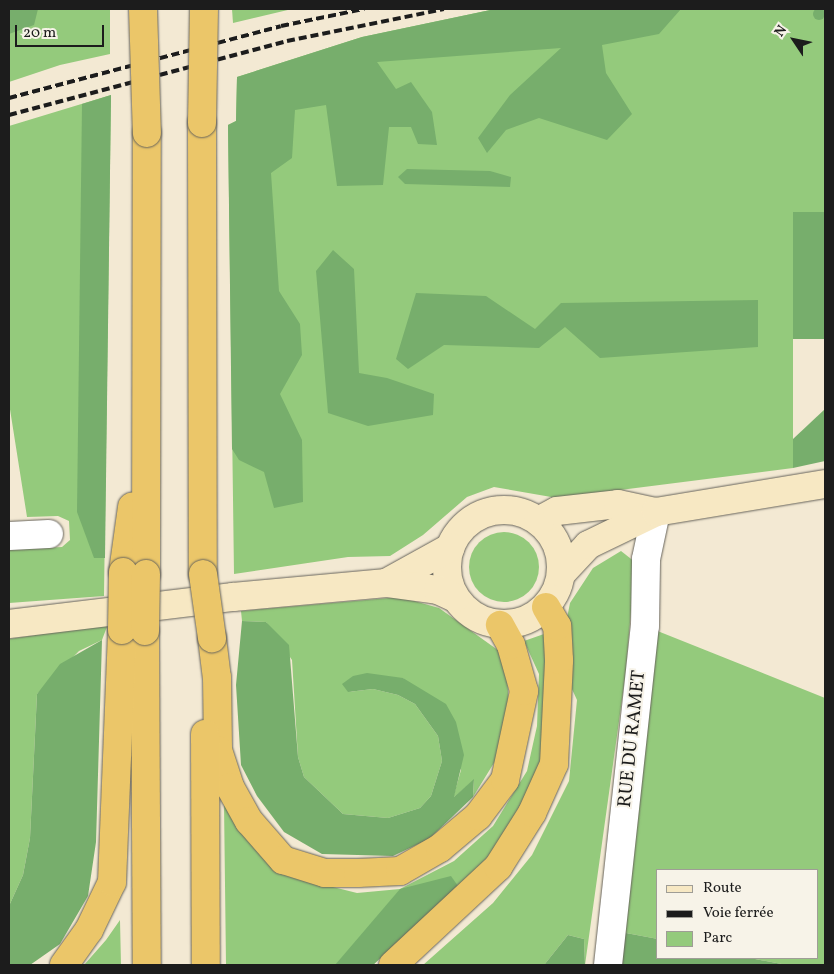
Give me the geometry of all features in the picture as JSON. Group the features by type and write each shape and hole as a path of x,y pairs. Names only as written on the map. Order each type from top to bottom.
{"highway":[{"path":"143,9 147,133 148,399 135,573 134,631 147,965"},
{"path":"204,9 202,123 204,600 208,637 217,677 218,750 230,787 249,821 283,860 325,873 400,870 440,848 478,816 505,780 524,691 511,645 500,625"},
{"path":"203,574 208,637 206,965"},
{"path":"393,965 498,867 532,813 554,764 559,660 557,626 546,606"},
{"path":"64,965 89,930 112,882 134,631"}],"street":[{"path":"562,574 588,545 656,512 825,484"},
{"path":"538,521 557,511 618,504 656,512"},
{"path":"9,624 204,600 386,583 438,590 456,598 476,617 500,625 524,621 546,606 557,591 562,574 560,552 553,536 538,521 514,511 494,511 470,521 451,547 447,562 448,578 456,598"},
{"name":"RUE DU RAMET","path":"608,965 645,626 646,559 656,512"},
{"path":"9,536 48,534"},
{"path":"386,583 412,566 451,547"}],"green space":[{"path":"821,8 824,9 824,19 817,20 814,19 813,12 814,9"},
{"path":"9,9 110,9 110,54 60,65 9,82"},
{"path":"9,9 38,9 34,25 9,34"},
{"path":"232,9 292,9 233,23"},
{"path":"495,9 825,9 825,212 793,214 793,468 557,498 494,487 467,497 423,535 390,556 348,557 234,574 228,125 236,121 237,77 362,37"},
{"path":"495,9 681,9 659,34 602,45 606,73 632,114 607,140 539,118 506,130 487,153 478,138 510,95 561,48 377,62 396,89 411,82 432,112 437,145 418,144 411,127 389,127 383,185 337,186 326,105 295,110 292,158 271,173 279,291 300,324 302,355 280,394 302,440 303,502 274,508 264,472 239,460 232,449 228,125 236,121 237,77 362,37"},
{"path":"111,95 104,596 9,603 9,550 62,547 70,540 69,521 58,516 27,517 9,403 9,126"},
{"path":"111,95 105,558 94,558 77,512 82,104"},
{"path":"407,169 490,171 511,177 510,187 405,184 398,177"},
{"path":"793,212 825,212 825,339 793,339"},
{"path":"333,250 354,269 359,373 387,378 434,394 433,415 368,426 328,413 316,271"},
{"path":"416,293 486,296 535,329 561,303 758,300 758,347 600,358 565,327 539,348 444,345 408,369 396,359"},
{"path":"825,409 825,461 793,468 793,439"},
{"path":"504,532 517,535 529,542 536,554 539,567 536,580 529,592 517,599 504,602 491,599 479,592 472,580 469,567 472,554 479,542 491,535"},
{"path":"621,551 635,562 626,671 585,965 584,939 568,935 544,965 423,965 493,903 532,855 569,781 577,700 571,687 565,628 570,603 593,568"},
{"path":"400,597 439,608 502,653 507,673 509,710 505,745 473,797 474,780 453,798 461,770 403,678 348,692 373,689 398,695 415,704 438,736 442,761 431,796 420,808 388,818 343,814 304,777 298,757 292,660 266,622 242,621 241,611"},
{"path":"242,621 266,622 289,645 298,757 304,777 343,814 388,818 420,808 431,796 442,761 438,736 415,704 398,695 373,689 348,692 342,684 353,676 367,673 403,678 446,704 456,722 464,755 454,797 474,779 473,797 429,839 393,856 322,854 284,832 257,796 241,765 236,685"},
{"path":"108,624 102,640 79,651 37,694 30,838 23,875 9,906 9,639"},
{"path":"645,626 825,698 825,965 787,965 755,959 819,959 819,869 656,869 656,939 610,930"},
{"path":"544,634 549,689 540,770 497,846 463,887 401,937 373,965 226,965 224,804 297,878 357,893 400,889 454,861 493,826 527,771 537,726 539,674 524,641"},
{"path":"102,640 96,842 88,896 60,944 30,965 9,965 9,906 23,875 30,838 37,694 60,664"},
{"path":"451,876 458,886 373,965 335,965 400,889"},
{"path":"120,920 121,965 84,965 106,940"},
{"path":"610,930 656,939 656,959 755,959 787,965 608,965"},
{"path":"568,935 584,939 585,965 544,965"}],"railway":[{"path":"9,98 281,26 364,9"},
{"path":"9,115 287,41 444,9"}]}
